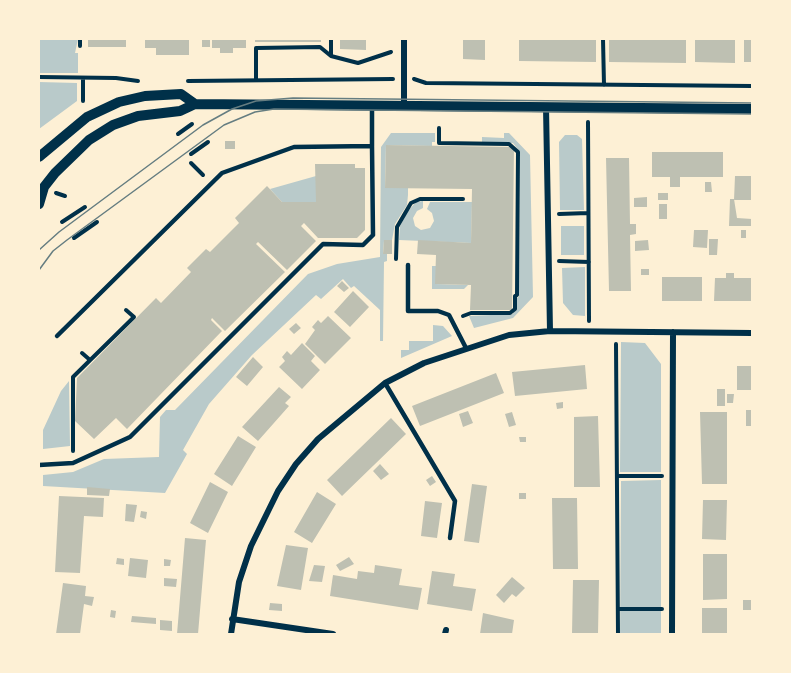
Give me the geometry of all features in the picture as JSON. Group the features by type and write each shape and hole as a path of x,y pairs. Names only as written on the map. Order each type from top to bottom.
{"street":[{"path":"404,39 404,106"},
{"path":"39,157 87,117 119,102 145,96 181,94 195,104"},
{"path":"39,202 42,186 76,152 113,125 138,116 180,111 195,104 752,109"},
{"path":"546,107 550,331"},
{"path":"231,634 239,582 251,546 278,491 296,464 318,439 385,383 424,363 509,335 550,331 752,333"},
{"path":"672,634 673,332"},
{"path":"232,619 333,634"}],"lane":[{"path":"39,465 74,463 130,437 323,244 363,244 373,235 372,106"},
{"path":"57,336 222,173 294,147 372,146"},
{"path":"408,265 408,311 444,312 452,320 466,348"},
{"path":"385,383 455,501 450,538"}],"path":[{"path":"80,39 80,46"},
{"path":"331,39 331,56"},
{"path":"603,39 604,85"},
{"path":"256,80 256,48 320,47 331,56 358,63 404,48"},
{"path":"39,77 116,78 141,82"},
{"path":"83,78 83,101"},
{"path":"181,81 394,79"},
{"path":"414,79 426,84 752,86"},
{"path":"588,108 589,331"},
{"path":"178,135 193,122"},
{"path":"439,128 439,143 509,144 517,149 519,157 514,309 510,313 471,313 452,320"},
{"path":"191,154 208,142"},
{"path":"191,163 204,176"},
{"path":"396,259 397,227 411,203 420,199 463,199"},
{"path":"62,222 85,207"},
{"path":"548,214 588,213"},
{"path":"74,238 97,222"},
{"path":"549,261 589,262"},
{"path":"74,463 73,377 134,317 126,310"},
{"path":"616,331 618,634"},
{"path":"82,352 90,360"},
{"path":"618,476 673,476"},
{"path":"618,609 672,609"}],"shaded area":[{"path":"39,39 78,39 75,53 78,53 78,73 39,73"},
{"path":"39,82 77,83 77,101 39,129"},
{"path":"391,133 435,133 435,142 432,142 432,146 386,145 385,188 408,188 408,195 407,205 395,224 392,240 384,241 383,254 387,254 387,261 384,262 383,341 380,341 380,310 343,279 321,299 316,295 252,355 209,404 183,450 187,454 165,493 43,486 43,475 73,472 104,459 159,457 160,417 166,410 175,410 308,274 337,264 380,257 381,147"},
{"path":"504,133 509,133 530,155 533,297 513,318 474,328 469,316 513,314 516,298 519,297 520,152 513,143 482,142 482,137 504,138"},
{"path":"565,135 577,135 582,139 584,210 560,210 559,142"},
{"path":"316,176 316,202 282,202 270,189"},
{"path":"423,201 423,208 417,211 413,218 415,226 421,230 430,228 434,221 432,213 427,209 430,202 472,202 471,243 399,240 400,226 407,212 416,202"},
{"path":"561,226 584,226 584,255 561,255"},
{"path":"432,266 436,266 436,284 468,285 464,289 432,289"},
{"path":"585,267 585,316 573,315 563,303 562,268"},
{"path":"433,325 443,326 452,336 401,358 401,350 409,350 409,341 433,341"},
{"path":"621,342 645,343 661,364 661,472 620,472"},
{"path":"69,381 70,446 43,449 43,430 61,391"},
{"path":"661,480 661,634 620,634 621,481"}],"building":[{"path":"88,39 126,39 126,47 88,47"},
{"path":"145,39 189,39 189,55 156,55 156,48 145,48"},
{"path":"202,39 210,39 210,47 202,47"},
{"path":"212,39 246,39 246,48 233,48 233,53 220,53 220,48 212,48"},
{"path":"255,39 321,39 321,42 255,42"},
{"path":"340,39 366,39 366,50 340,49"},
{"path":"463,39 485,39 485,60 463,59"},
{"path":"519,39 596,39 596,62 519,61"},
{"path":"609,39 686,39 686,63 609,62"},
{"path":"695,39 735,39 735,63 695,62"},
{"path":"744,39 752,39 752,62 744,62"},
{"path":"225,141 235,141 235,149 225,149"},
{"path":"386,145 514,147 512,310 470,310 471,285 435,284 436,255 417,254 418,240 471,243 472,189 385,188"},
{"path":"652,152 723,152 723,177 680,177 680,187 670,187 670,177 652,177"},
{"path":"606,158 629,158 630,224 636,224 636,234 630,235 631,291 609,291"},
{"path":"315,164 355,164 355,168 365,168 365,230 357,238 318,238 304,223 301,226 316,241 287,270 258,242 256,244 285,272 225,331 212,318 211,320 222,331 127,429 116,418 94,439 75,421 77,378 156,298 161,303 191,272 187,268 206,249 210,252 239,223 235,218 267,186 282,202 316,202"},
{"path":"735,176 752,176 752,200 734,200"},
{"path":"705,182 711,182 712,192 705,192"},
{"path":"658,193 668,193 668,200 658,200"},
{"path":"647,197 647,207 634,207 634,198"},
{"path":"730,199 734,199 737,218 752,219 752,226 729,226"},
{"path":"659,204 667,204 667,219 659,219"},
{"path":"694,230 708,230 707,248 693,247"},
{"path":"741,230 746,230 746,238 741,238"},
{"path":"709,239 718,239 717,255 709,255"},
{"path":"384,240 392,240 392,254 383,254"},
{"path":"648,240 649,250 635,251 635,241"},
{"path":"641,269 649,269 649,275 641,275"},
{"path":"726,273 734,273 734,278 752,278 752,301 714,301 715,278 726,278"},
{"path":"662,277 702,277 702,301 662,301"},
{"path":"342,281 349,288 344,292 337,286"},
{"path":"353,291 369,307 350,327 334,312"},
{"path":"328,316 351,338 325,364 305,344 315,330 312,327 318,320 321,323"},
{"path":"296,323 301,328 294,334 289,329"},
{"path":"302,343 315,356 311,361 320,370 302,389 279,367 285,361 282,357 287,351 291,355"},
{"path":"253,357 263,367 247,386 236,377"},
{"path":"585,365 587,389 515,396 512,372"},
{"path":"737,366 752,366 752,390 737,390"},
{"path":"496,373 504,393 420,426 412,406"},
{"path":"279,387 291,397 285,403 289,406 258,441 242,427"},
{"path":"717,389 725,389 725,406 717,406"},
{"path":"727,394 734,394 733,403 727,403"},
{"path":"563,402 563,408 557,409 556,403"},
{"path":"746,410 752,410 752,426 746,426"},
{"path":"468,411 473,423 463,427 459,414"},
{"path":"512,412 516,425 509,427 505,414"},
{"path":"700,412 727,412 727,484 702,484"},
{"path":"598,416 600,487 574,487 574,417"},
{"path":"391,418 406,434 342,496 327,480"},
{"path":"238,436 256,447 232,486 214,474"},
{"path":"519,437 526,437 526,442 520,442"},
{"path":"380,464 389,474 381,480 373,471"},
{"path":"432,476 436,482 430,486 426,480"},
{"path":"210,482 228,492 208,533 190,523"},
{"path":"472,484 487,486 479,543 464,541"},
{"path":"87,487 110,489 109,496 87,495"},
{"path":"317,492 336,504 312,543 294,532"},
{"path":"519,493 526,493 526,499 519,499"},
{"path":"59,496 104,498 103,517 84,516 80,573 55,572"},
{"path":"552,498 577,498 578,569 553,569"},
{"path":"703,500 727,500 726,540 702,539"},
{"path":"425,501 442,503 437,538 421,536"},
{"path":"126,504 137,505 134,522 125,521"},
{"path":"141,511 147,512 146,519 140,517"},
{"path":"185,538 206,540 198,634 177,634"},
{"path":"286,545 308,548 301,590 277,586"},
{"path":"703,554 727,554 727,599 703,600"},
{"path":"349,557 354,564 340,571 336,565"},
{"path":"117,558 124,559 124,565 116,564"},
{"path":"130,558 148,560 146,578 128,576"},
{"path":"164,559 171,560 170,566 164,566"},
{"path":"314,565 325,566 322,582 309,581"},
{"path":"375,565 402,569 399,585 422,588 418,610 330,596 333,575 357,579 358,571 374,573"},
{"path":"432,571 455,574 453,586 476,589 472,611 427,604"},
{"path":"512,577 525,588 516,597 512,594 504,603 496,595"},
{"path":"164,578 177,579 176,587 164,586"},
{"path":"573,580 599,580 598,634 572,634"},
{"path":"63,583 86,586 85,596 94,597 92,606 84,604 80,634 56,634"},
{"path":"743,600 752,600 752,610 743,610"},
{"path":"270,603 282,604 282,611 269,610"},
{"path":"702,608 727,608 727,634 702,634"},
{"path":"111,610 116,611 115,618 110,617"},
{"path":"483,613 514,620 512,634 480,634"},
{"path":"132,616 156,618 156,624 131,622"},
{"path":"160,620 172,621 172,631 160,630"}],"tram line":[{"path":"39,250 59,232 203,125 232,109 256,101 293,98 752,103"},
{"path":"39,270 53,251 67,240 224,125 255,112 274,109 752,114"}]}
